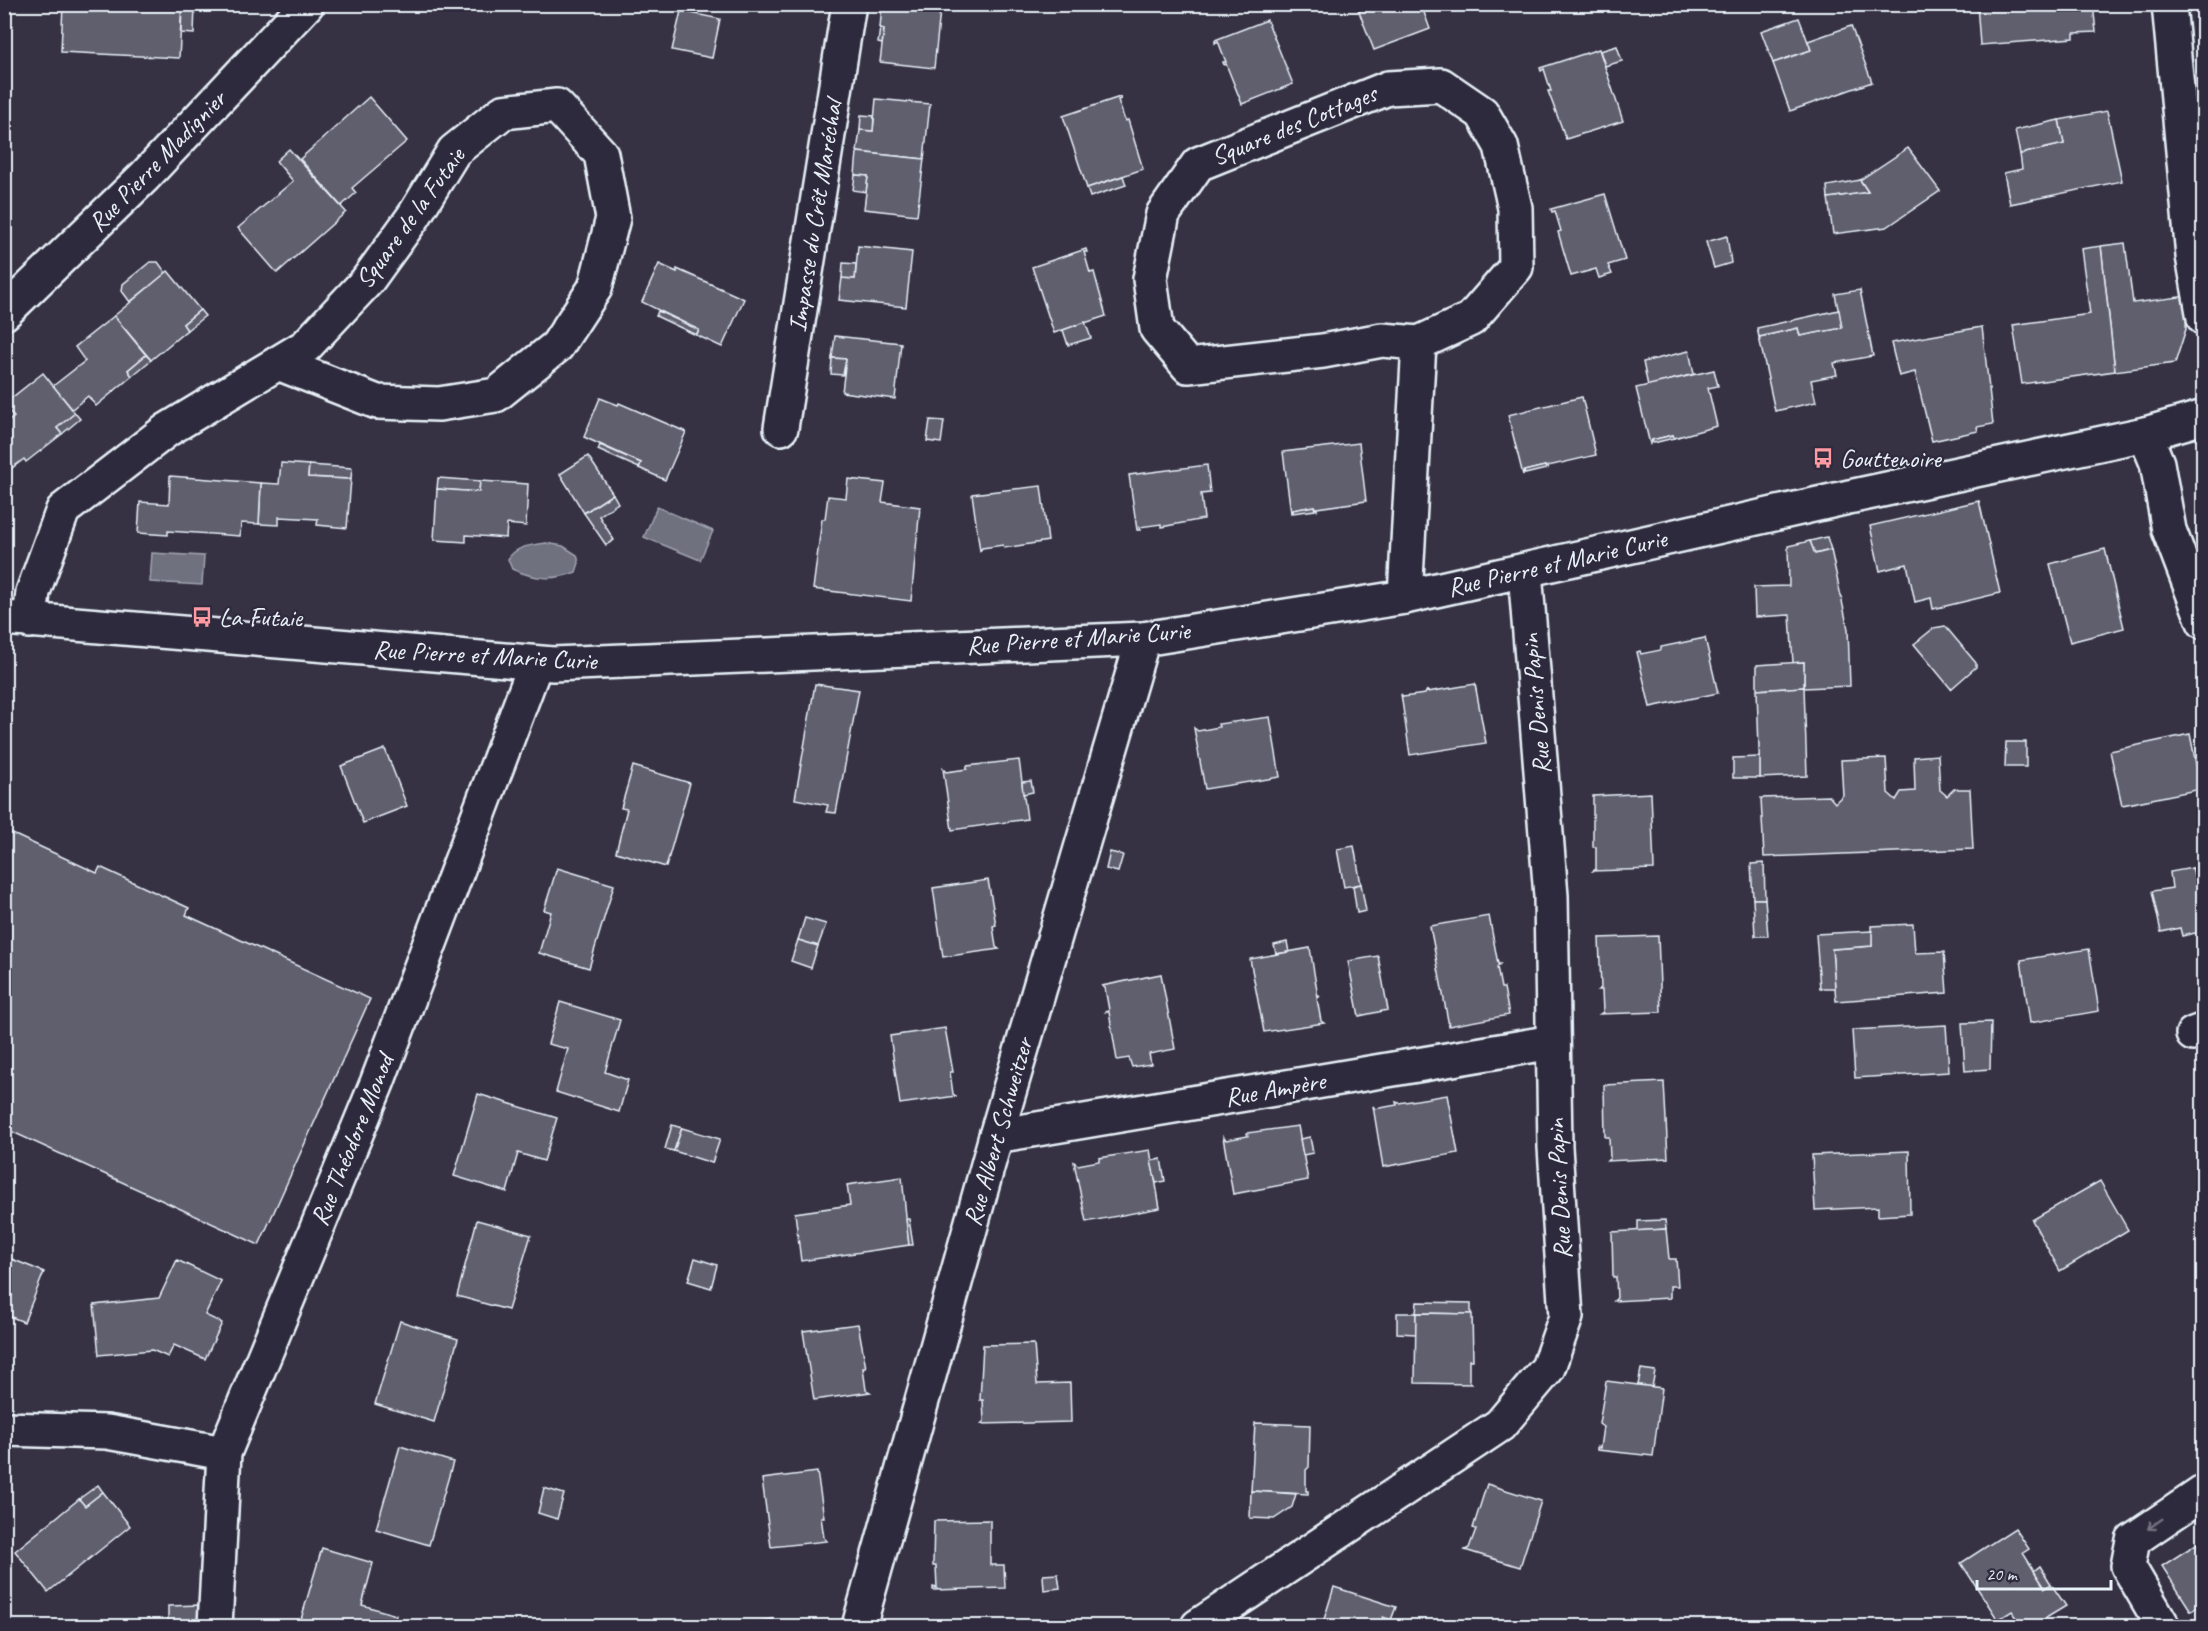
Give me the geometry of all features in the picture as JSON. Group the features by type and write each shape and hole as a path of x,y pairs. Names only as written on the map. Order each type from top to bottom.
{"street":[{"name":"Rue Pierre Madignier","path":"4,313 145,176 307,4"},
{"name":"Impasse du Crêt Maréchal","path":"781,428 849,4"},
{"path":"2169,4 2193,256 2204,318"},
{"name":"Square des Cottages","path":"1441,85 1482,113 1501,146 1515,208 1516,267 1471,319 1419,343 1382,340 1323,351 1188,366 1157,329 1150,279 1163,214 1198,164 1388,88 1441,85"},
{"name":"Square de la Futaie","path":"17,620 33,592 63,510 167,430 306,346 367,281 414,216 454,151 503,112 557,106 601,154 613,218 595,288 557,346 496,395 439,404 377,402 278,363"},
{"path":"1405,597 1419,343"},
{"name":"Rue Pierre et Marie Curie","path":"17,620 553,664 1143,639 1405,597 1838,499 2145,434 2204,417"},
{"path":"2145,434 2157,463 2169,530 2204,622"},
{"name":"Rue Denis Papin","path":"1198,1626 1500,1425 1548,1368 1566,1317 1555,1147 1551,896 1525,571"},
{"name":"Rue Albert Schweitzer","path":"859,1626 996,1136 1143,639"},
{"name":"Rue Théodore Monod","path":"215,1626 224,1453 377,1083 536,663"},
{"name":"Rue Ampère","path":"996,1136 1553,1042"},
{"path":"4,1429 107,1432 224,1453"},
{"path":"2163,1626 2128,1566 2133,1540 2204,1492"}],"water":[{"path":"657,507 713,531 700,560 644,537"},
{"path":"546,543 563,546 577,555 579,563 576,572 544,578 512,569 508,559 515,551"},
{"path":"152,553 204,556 202,585 150,582"}],"building":[{"path":"63,4 182,4 179,58 61,52"},
{"path":"182,4 195,4 194,34 181,33"},
{"path":"882,4 940,4 940,11"},
{"path":"1356,4 1421,4 1430,29 1374,50"},
{"path":"1977,4 2093,4 2096,32 2074,33 2074,38 1980,45"},
{"path":"882,5 940,11 934,68 880,62 884,29 880,28"},
{"path":"681,11 720,19 712,58 672,50"},
{"path":"1799,18 1811,50 1773,63 1761,31"},
{"path":"1267,20 1293,84 1242,104 1226,64 1224,65 1223,62 1226,62 1218,41 1215,43 1215,40"},
{"path":"1851,26 1872,82 1790,111 1773,63 1811,50 1808,41"},
{"path":"880,28 884,29 882,44 878,43"},
{"path":"1617,46 1622,61 1605,66 1600,51"},
{"path":"1599,49 1623,121 1566,139 1548,91 1551,91 1544,69 1541,71 1540,68"},
{"path":"2204,58 2204,92 2201,92 2197,59"},
{"path":"369,97 407,141 352,188 356,193 341,206 300,159"},
{"path":"1120,97 1121,99 1118,100 1125,121 1128,120 1143,169 1087,188 1063,116"},
{"path":"876,99 930,104 924,159 857,152 860,130 873,131"},
{"path":"2107,111 2122,181 2010,204 2004,173 2022,169 2020,154 2064,144 2059,120"},
{"path":"861,115 874,116 873,131 860,130"},
{"path":"2059,120 2064,144 2020,154 2015,130"},
{"path":"1908,148 1940,191 1887,227 1833,234 1828,198 1868,192 1860,180"},
{"path":"289,149 346,212 277,273 238,228 293,181 276,161"},
{"path":"857,152 924,159 917,215 864,209 868,176 855,175"},
{"path":"855,175 868,176 866,192 853,190"},
{"path":"1123,176 1126,185 1090,197 1087,188"},
{"path":"1860,180 1868,192 1828,198 1827,186"},
{"path":"1605,194 1625,260 1608,265 1612,274 1599,278 1596,269 1571,276 1558,232 1561,231 1555,211 1552,212 1551,209"},
{"path":"1727,236 1731,263 1714,268 1706,242"},
{"path":"2125,243 2133,303 2187,296 2186,329 2175,363 2115,371 2101,246"},
{"path":"858,246 912,252 906,307 839,300 842,278 855,279"},
{"path":"2101,246 2115,371 2022,384 2013,325 2090,314 2081,249"},
{"path":"1086,249 1087,252 1084,252 1090,273 1094,272 1106,316 1054,333 1032,267"},
{"path":"150,262 158,262 166,273 130,302 122,291 123,284"},
{"path":"843,263 856,264 855,279 842,278"},
{"path":"659,264 677,272 677,269 744,299 722,347 696,335 699,330 642,302"},
{"path":"168,271 200,310 183,324 187,330 151,360 114,316"},
{"path":"1860,290 1873,356 1834,363 1837,375 1811,380 1816,402 1775,411 1759,337 1798,328 1800,336 1842,328 1835,294"},
{"path":"200,310 205,316 187,330 183,324"},
{"path":"1839,310 1842,328 1800,336 1798,328 1759,337 1757,328"},
{"path":"658,311 699,330 696,335 656,316"},
{"path":"114,316 146,355 128,370 132,376 96,406 88,396 72,409 53,386 85,361 75,347"},
{"path":"1085,322 1091,338 1068,345 1063,330"},
{"path":"1982,327 1993,424 1977,427 1978,431 1932,441 1915,372 1899,376 1891,343"},
{"path":"835,336 901,343 895,399 842,392 846,359 832,358"},
{"path":"1689,351 1694,374 1648,386 1643,362"},
{"path":"146,355 151,360 132,376 128,370"},
{"path":"832,358 846,359 843,375 831,374"},
{"path":"1714,370 1718,386 1708,388 1717,426 1674,438 1673,435 1652,440 1650,444 1636,388"},
{"path":"43,373 75,413 57,428 62,434 26,462 24,459 4,474 4,425 14,417 4,404"},
{"path":"1582,397 1596,455 1548,466 1548,468 1545,466 1524,471 1523,475 1508,415"},
{"path":"600,398 618,405 619,403 686,432 665,480 639,468 641,463 584,437"},
{"path":"75,413 80,419 62,434 57,428"},
{"path":"930,420 944,421 941,443 927,441"},
{"path":"1673,435 1674,438 1653,443 1652,440"},
{"path":"1359,443 1366,501 1317,508 1317,510 1314,506 1293,510 1291,513 1283,452"},
{"path":"600,445 641,463 639,468 598,450"},
{"path":"588,456 613,494 584,513 560,474"},
{"path":"281,463 309,465 308,477 351,479 347,528 317,525 318,519 279,517 279,525 259,524 261,483 279,484"},
{"path":"309,465 352,468 351,479 308,477"},
{"path":"1207,465 1210,493 1201,494 1204,519 1161,527 1161,524 1139,527 1140,530 1137,530 1129,475"},
{"path":"1545,466 1546,469 1525,474 1524,471"},
{"path":"170,476 261,483 259,524 241,523 240,536 168,531 168,535 138,533 140,502 169,504"},
{"path":"438,478 480,481 479,492 437,489"},
{"path":"848,479 885,483 882,502 920,507 911,601 813,589 822,519 825,519 828,496 846,498"},
{"path":"480,481 528,484 526,526 507,524 506,538 466,535 466,542 434,540 437,489 479,492"},
{"path":"1041,486 1048,541 1004,548 1003,545 982,548 980,551 972,494"},
{"path":"613,494 618,503 599,516 614,540 606,545 584,513"},
{"path":"1979,501 2000,593 1933,609 1931,598 1915,602 1907,564 1880,571 1870,526"},
{"path":"1314,506 1315,510 1293,513 1293,510"},
{"path":"1827,537 1831,550 1815,554 1810,541"},
{"path":"1810,541 1815,554 1831,550 1848,629 1850,686 1804,688 1804,662 1793,663 1790,615 1755,617 1754,587 1789,586 1788,546"},
{"path":"2105,549 2124,628 2070,642 2050,564"},
{"path":"1945,626 1976,663 1976,667 1951,689 1914,644 1934,628"},
{"path":"1705,638 1718,693 1650,707 1637,652 1640,651 1641,654 1661,650 1661,647"},
{"path":"1804,662 1804,687 1757,690 1757,665"},
{"path":"815,684 859,690 836,813 826,812 828,805 795,799"},
{"path":"1475,684 1486,743 1410,755 1401,694 1403,697 1425,694 1427,690 1427,692"},
{"path":"1804,687 1807,776 1760,778 1757,690"},
{"path":"1270,717 1280,777 1205,789 1194,728 1198,731 1219,727 1218,724"},
{"path":"2190,734 2201,789 2122,805 2110,751"},
{"path":"2006,742 2026,742 2026,767 2005,767"},
{"path":"385,749 407,806 363,823 341,766"},
{"path":"1938,755 1940,790 1947,796 1954,789 1970,789 1973,849 1764,857 1761,798 1829,796 1835,803 1843,795 1841,760 1886,758 1888,793 1896,800 1901,792 1915,791 1914,757"},
{"path":"1760,757 1760,778 1733,778 1733,758"},
{"path":"1019,760 1027,819 952,830 943,769 946,772 967,769 967,766"},
{"path":"633,766 690,783 666,867 616,852 627,809 621,808"},
{"path":"1031,781 1033,792 1023,794 1022,782"},
{"path":"1651,793 1654,869 1593,871 1596,869 1596,847 1593,847 1593,796"},
{"path":"4,830 97,873 100,867 189,908 186,915 370,999 259,1245 4,1128"},
{"path":"1354,846 1361,884 1344,887 1337,849"},
{"path":"1110,852 1123,855 1118,872 1106,869"},
{"path":"1764,863 1765,899 1753,899 1751,864"},
{"path":"2204,866 2204,874 2194,875 2192,868"},
{"path":"557,868 614,885 589,968 539,953 551,912 544,910"},
{"path":"2192,868 2194,875 2204,874 2204,931 2182,936 2180,928 2161,932 2152,891 2172,888 2170,872"},
{"path":"988,880 996,925 993,926 996,947 999,949 943,957 933,888"},
{"path":"1361,884 1366,911 1357,913 1353,886"},
{"path":"1753,899 1765,899 1768,936 1755,936"},
{"path":"1489,916 1498,964 1500,964 1497,967 1501,988 1504,988 1509,1015 1449,1026 1430,926"},
{"path":"805,918 826,924 818,946 798,940"},
{"path":"1913,924 1915,953 1944,952 1947,993 1836,1001 1832,949 1872,946 1871,926"},
{"path":"1872,931 1872,946 1832,949 1835,988 1820,988 1816,934"},
{"path":"1658,936 1661,1012 1600,1014 1603,1012 1602,990 1598,990 1601,988 1599,938"},
{"path":"798,940 818,946 811,968 791,961"},
{"path":"1287,942 1289,952 1276,954 1274,945"},
{"path":"1310,948 1318,997 1320,996 1317,999 1321,1021 1324,1023 1264,1032 1250,959"},
{"path":"2089,949 2099,1011 2030,1023 2021,960"},
{"path":"1378,956 1388,1010 1359,1016 1348,961"},
{"path":"1161,974 1175,1049 1149,1054 1151,1064 1132,1067 1129,1058 1117,1060 1109,1012 1106,1012 1109,1010 1105,988 1102,986"},
{"path":"560,1002 620,1020 605,1072 628,1080 619,1112 556,1092 568,1049 548,1044"},
{"path":"1991,1022 1990,1069 1965,1071 1962,1023"},
{"path":"1946,1025 1949,1072 1855,1078 1852,1030"},
{"path":"945,1028 953,1072 950,1072 953,1094 956,1096 900,1104 890,1036"},
{"path":"1664,1082 1668,1158 1607,1161 1610,1158 1609,1137 1605,1137 1604,1085"},
{"path":"478,1094 557,1118 544,1161 518,1153 507,1192 454,1176"},
{"path":"1447,1095 1458,1153 1383,1167 1373,1106 1375,1109 1397,1105 1396,1102"},
{"path":"672,1125 682,1128 674,1151 665,1149"},
{"path":"1298,1126 1308,1180 1233,1194 1223,1137 1226,1140 1248,1136 1247,1133"},
{"path":"682,1128 720,1139 712,1163 674,1151"},
{"path":"1310,1137 1313,1153 1303,1155 1300,1139"},
{"path":"1150,1150 1160,1208 1086,1222 1074,1162 1078,1165 1099,1161 1099,1158"},
{"path":"1909,1151 1910,1214 1878,1216 1878,1207 1815,1210 1812,1155"},
{"path":"1161,1159 1165,1181 1156,1183 1151,1161"},
{"path":"902,1177 909,1245 801,1261 795,1213 850,1205 847,1185"},
{"path":"2100,1181 2128,1230 2060,1271 2032,1220"},
{"path":"2204,1197 2204,1210 2198,1201"},
{"path":"906,1219 909,1219 913,1245 909,1245"},
{"path":"477,1220 531,1235 508,1310 457,1296"},
{"path":"1665,1220 1666,1229 1638,1231 1638,1221"},
{"path":"1666,1229 1669,1259 1676,1259 1678,1286 1670,1286 1670,1298 1614,1301 1617,1298 1616,1277 1613,1277 1612,1232"},
{"path":"4,1256 44,1272 24,1322 4,1314"},
{"path":"695,1258 717,1265 711,1288 688,1281"},
{"path":"177,1260 221,1281 205,1315 222,1323 205,1359 174,1345 168,1357 152,1350 99,1355 94,1305 159,1298"},
{"path":"1417,1302 1471,1303 1471,1314 1416,1313"},
{"path":"1397,1313 1416,1313 1416,1334 1397,1333"},
{"path":"1416,1313 1472,1314 1473,1360 1469,1360 1469,1380 1472,1384 1415,1383"},
{"path":"400,1321 458,1339 434,1422 375,1404"},
{"path":"858,1324 866,1368 863,1368 866,1390 870,1392 814,1400 803,1331"},
{"path":"1034,1344 1037,1384 1070,1383 1071,1422 981,1424 984,1421 983,1400 980,1400 983,1345"},
{"path":"1641,1369 1655,1371 1652,1387 1638,1385"},
{"path":"1606,1381 1662,1388 1653,1456 1597,1450 1597,1447 1600,1448 1603,1427 1599,1424"},
{"path":"1255,1423 1310,1425 1309,1467 1306,1470 1308,1494 1251,1491"},
{"path":"400,1446 453,1462 429,1545 376,1529"},
{"path":"817,1472 824,1517 821,1517 824,1538 827,1541 771,1547 762,1479"},
{"path":"1487,1484 1541,1501 1520,1567 1465,1550 1469,1548 1476,1529 1473,1528"},
{"path":"98,1485 103,1492 85,1506 79,1499"},
{"path":"544,1488 564,1494 557,1519 538,1513"},
{"path":"1251,1491 1296,1494 1292,1507 1274,1519 1250,1518"},
{"path":"103,1492 130,1526 48,1592 15,1551 79,1499 85,1506"},
{"path":"990,1520 990,1565 1004,1565 1005,1588 933,1590 933,1587 937,1588 936,1566 933,1566 934,1521"},
{"path":"2015,1528 2029,1549 2023,1553 2045,1588 2051,1584 2066,1606 2033,1626 2023,1626 2012,1611 1998,1620 1961,1563"},
{"path":"2201,1541 2204,1544 2204,1603 2191,1611 2162,1566"},
{"path":"322,1548 373,1563 362,1605 396,1615 393,1626 299,1626"},
{"path":"2040,1566 2051,1584 2045,1588 2034,1571"},
{"path":"1058,1574 1060,1588 1044,1590 1043,1575"},
{"path":"1334,1587 1396,1607 1391,1620 1383,1617 1380,1626 1322,1626"},
{"path":"201,1605 201,1626 168,1626 168,1606"},
{"path":"773,1619 774,1626 718,1626"}],"place":[{"name":"Gouttenoire","path":"1823,458"},
{"name":"La Futaie","path":"202,617"}]}
